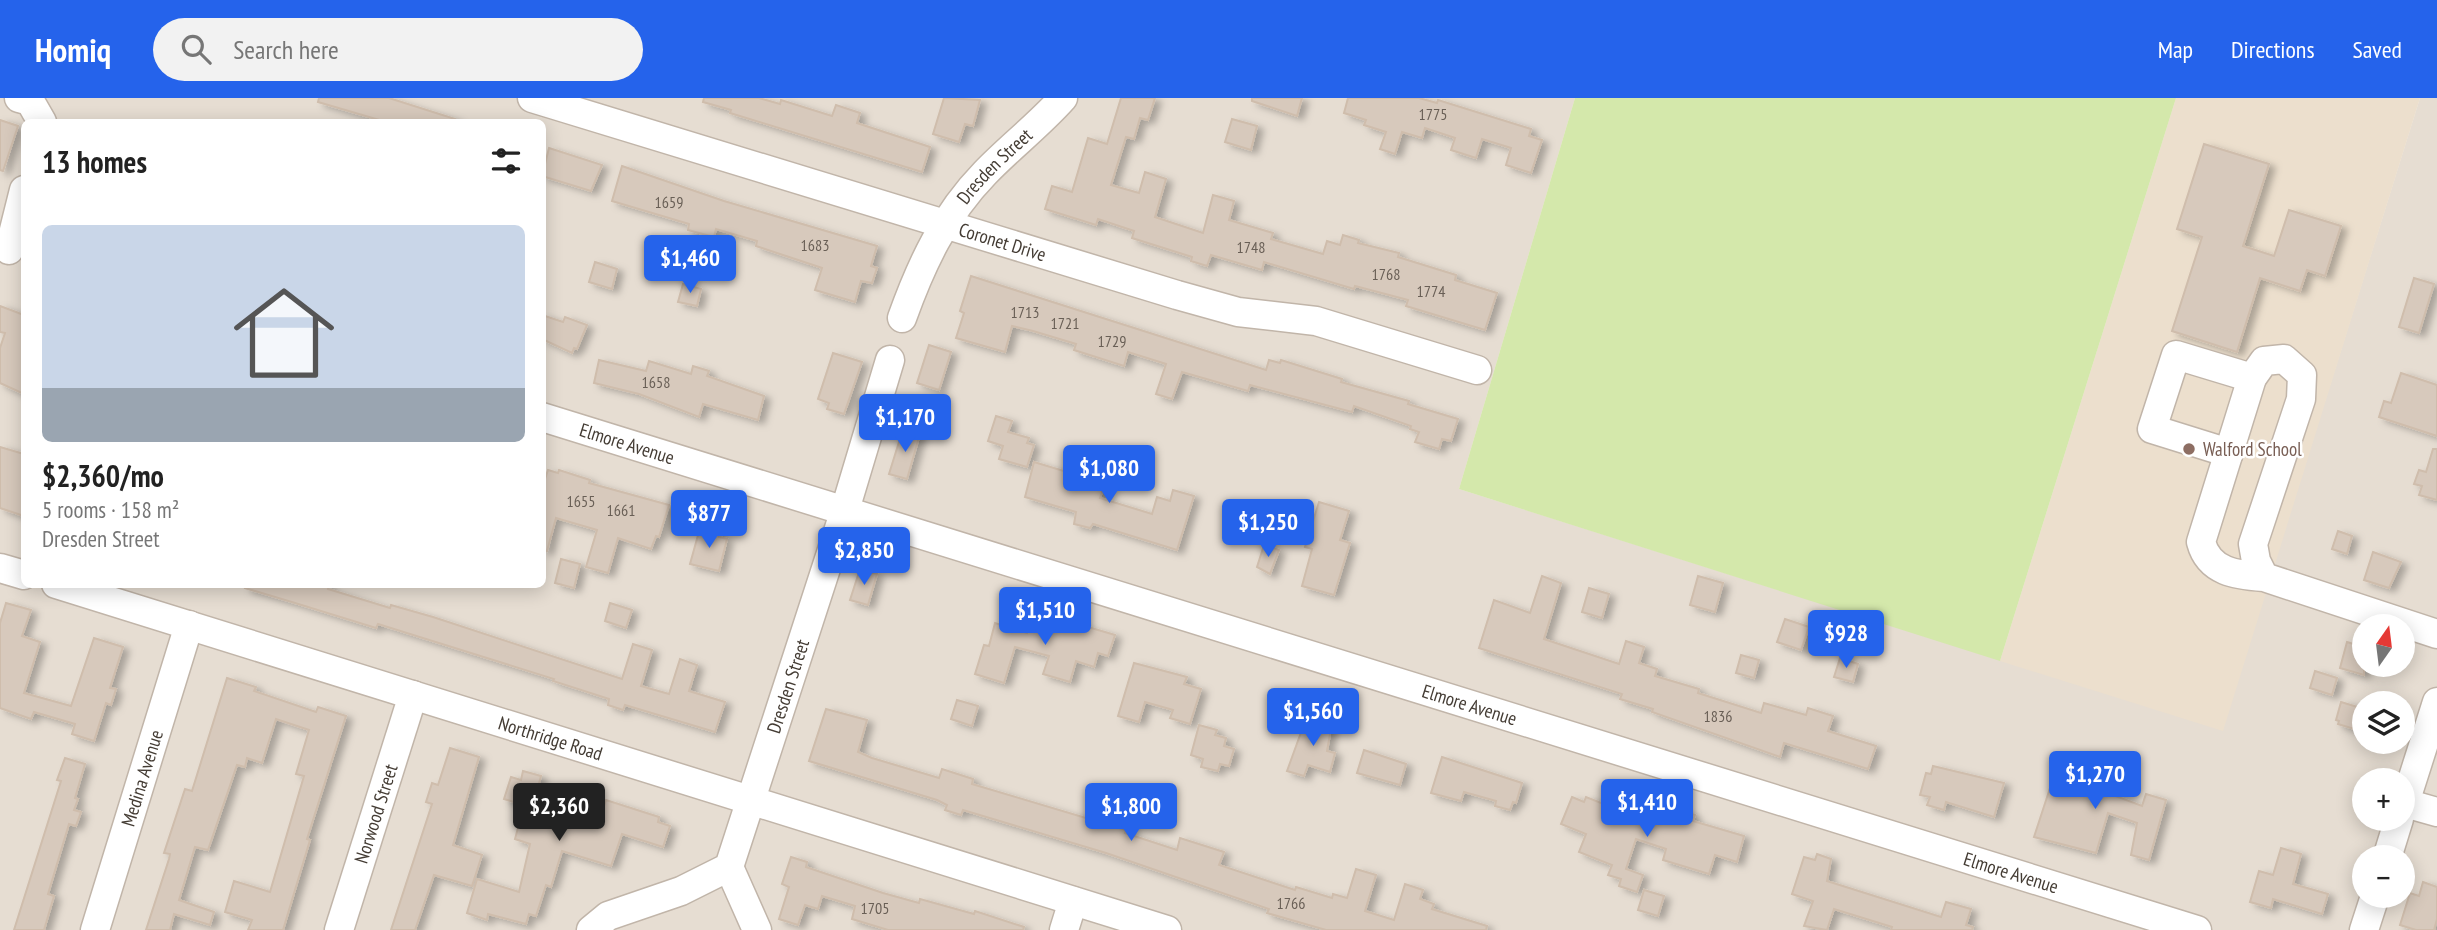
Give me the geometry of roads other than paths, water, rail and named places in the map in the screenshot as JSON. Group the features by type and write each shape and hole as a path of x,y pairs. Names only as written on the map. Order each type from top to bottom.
{"street":[{"path":"19,98 30,101 41,119"},
{"name":"Coronet Drive","path":"532,98 1226,309 1317,321 1477,370"},
{"name":"Dresden Street","path":"902,318 919,269 944,225 983,175 1063,98"},
{"path":"11,250 21,204"},
{"path":"2229,453 2152,429 2176,355 2252,378"},
{"path":"2264,577 2256,561 2253,544 2301,400 2302,375 2284,359 2264,361 2252,378 2201,542 2205,556 2217,567 2239,575 2264,577 2437,634"},
{"name":"Dresden Street","path":"729,867 845,510 890,360"},
{"name":"Elmore Avenue","path":"546,418 2197,930"},
{"path":"0,568 21,574"},
{"name":"Northridge Road","path":"69,588 1167,930"},
{"name":"Medina Avenue","path":"94,930 189,625"},
{"name":"Norwood Street","path":"339,930 413,695"},
{"path":"2415,770 2437,702"},
{"path":"2415,811 2437,812"},
{"path":"591,930 608,916 681,891 729,867 757,930"},
{"path":"1064,930 1073,901"},
{"path":"2364,930 2371,908"}],"place":[{"name":"Walford School","path":"2189,449"}]}
